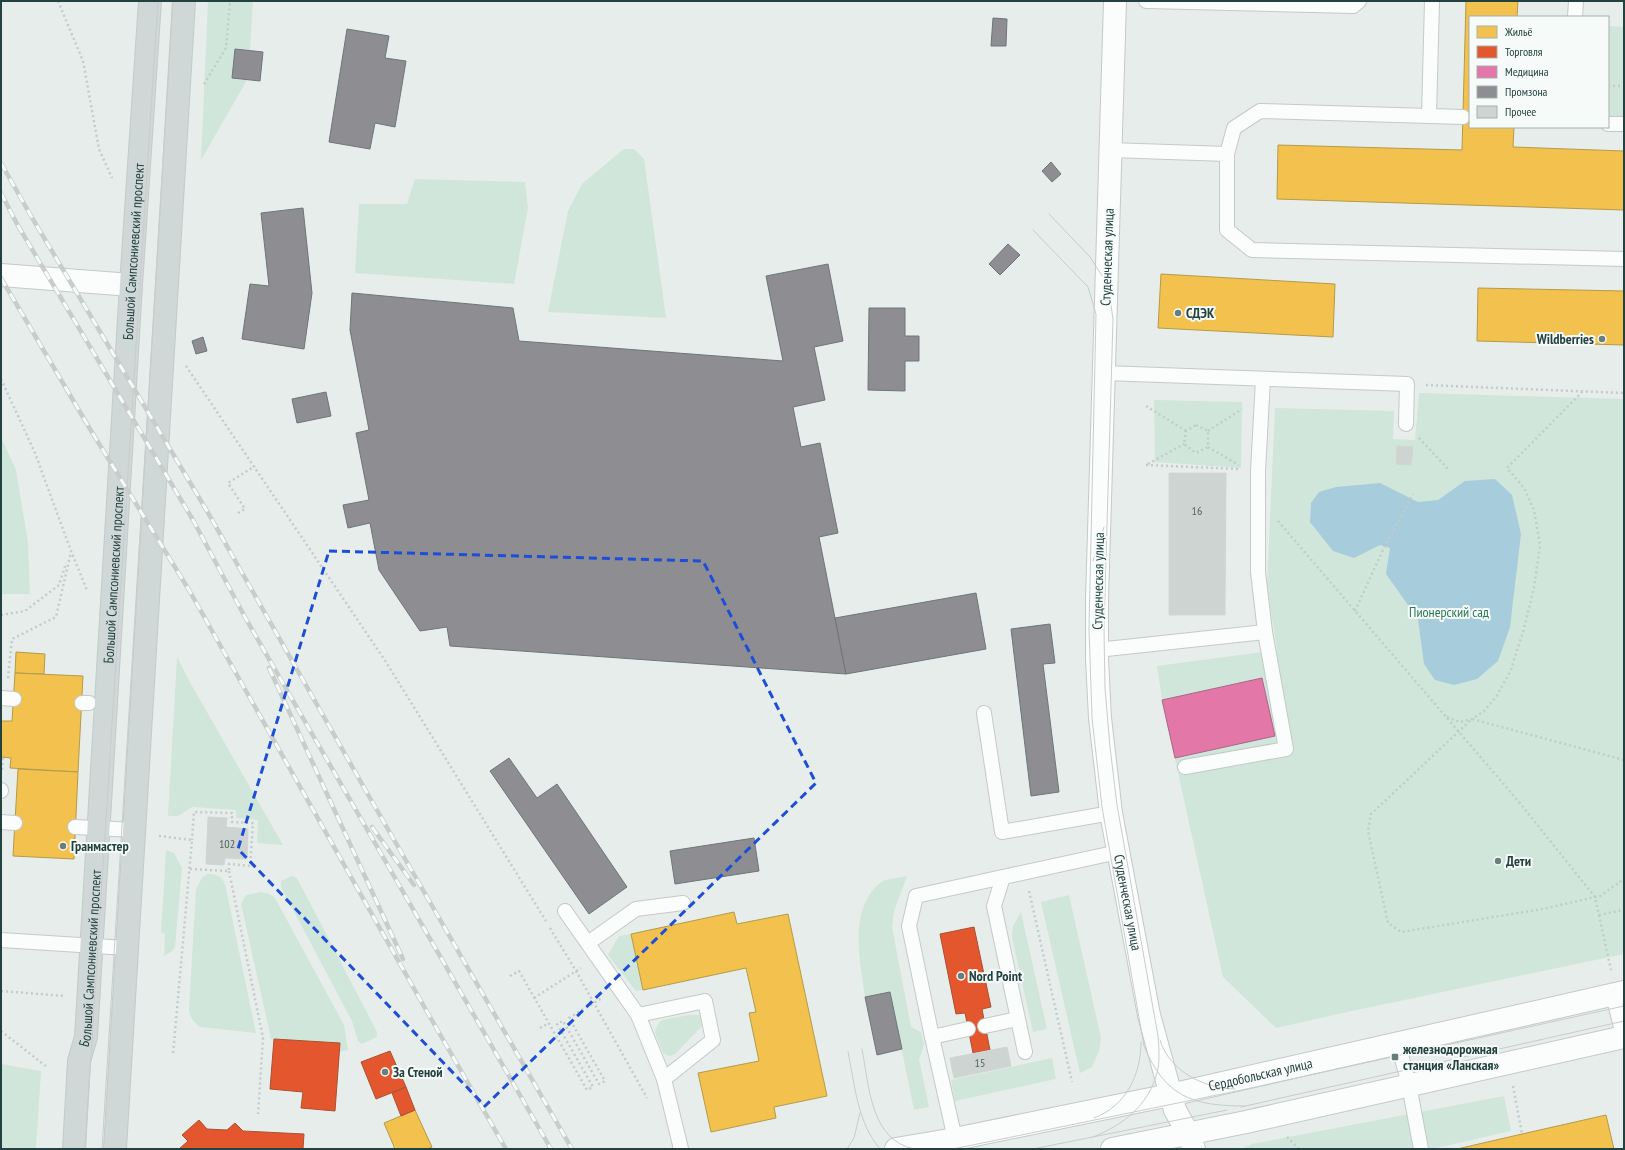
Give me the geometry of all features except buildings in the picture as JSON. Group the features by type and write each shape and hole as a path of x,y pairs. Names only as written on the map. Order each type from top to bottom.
{"main road":[{"name":"Большой Сампсониевский проспект","path":"74,1149 79,1061 86,1037 100,828 131,285 150,1"},
{"path":"115,1149 149,562 184,1"}],"street":[{"name":"Студенческая улица","path":"1114,1 1097,650 1100,725 1110,813 1149,1015 1170,1095 1175,1110 1191,1142"},
{"path":"1,275 131,285"},
{"name":"Сердобольская улица","path":"896,1149 955,1139 1170,1095 1619,994"},
{"path":"1112,1149 1191,1142 1409,1085 1624,1038"}],"lane":[{"path":"1146,1 1353,6 1359,1"},
{"path":"1429,116 1432,1"},
{"path":"1575,16 1576,1"},
{"path":"1463,117 1260,111 1234,128 1227,154 1227,230 1252,250 1624,259"},
{"path":"1609,124 1624,124"},
{"path":"1110,150 1227,154"},
{"path":"1104,373 1407,384 1406,424"},
{"path":"1185,767 1286,749 1265,632 1258,572 1258,497 1252,470 1257,378"},
{"path":"1097,650 1265,632"},
{"path":"984,713 1002,832 1110,813"},
{"path":"75,827 134,830"},
{"path":"955,1139 909,926 916,896 1118,852"},
{"path":"1003,877 994,906 1025,1052"},
{"path":"588,943 636,909 683,903"},
{"path":"565,911 638,1015 664,1079 681,1149"},
{"path":"1,940 127,948"},
{"path":"1619,994 1624,1038"},
{"path":"638,1015 705,1001 713,1040 664,1079"},
{"path":"985,1026 1017,1019"},
{"path":"932,1038 968,1029"},
{"path":"1398,1043 1409,1085 1421,1149"}],"path":[{"path":"58,1 83,61 99,149 112,178"},
{"path":"203,86 226,48 230,1"},
{"path":"1609,86 1624,86"},
{"path":"183,361 386,662 576,971 649,1102"},
{"path":"1208,431 1249,404 1257,378"},
{"path":"1,379 36,453 71,551 89,593"},
{"path":"1407,384 1624,392"},
{"path":"1583,391 1507,468 1524,488 1534,510 1540,545 1534,588 1523,632 1510,672 1496,697 1484,710 1472,719 1371,814 1368,832 1388,923 1401,932 1543,909 1600,896 1624,879"},
{"path":"1146,406 1186,431"},
{"path":"1406,424 1449,470"},
{"path":"1186,431 1196,425 1208,431"},
{"path":"1184,444 1186,431"},
{"path":"1208,431 1208,447"},
{"path":"1184,444 1196,453 1208,447"},
{"path":"1184,444 1146,465 1252,470"},
{"path":"1208,447 1252,470"},
{"path":"238,513 245,509 228,483 254,466"},
{"path":"1355,611 1382,552 1413,494"},
{"path":"1258,497 1519,802 1595,897 1611,972"},
{"path":"1,615 25,611 59,585 71,551"},
{"path":"7,698 12,639 56,617 71,551"},
{"path":"1447,717 1460,722 1472,719 1624,760"},
{"path":"173,1054 194,812 232,813 232,822 254,823 250,866 229,864 229,870 263,1038 258,1114"},
{"path":"159,836 192,840"},
{"path":"190,869 229,870"},
{"path":"1025,872 1072,1082"},
{"path":"1599,915 1624,910"},
{"path":"510,976 519,971 588,1090 593,1087 557,1024 563,1021 599,1084 605,1081 569,1018 594,1002 620,989"},
{"path":"534,998 576,971"},
{"path":"1,991 69,997"},
{"path":"540,1028 549,1023"},
{"path":"1,1030 47,1067"},
{"path":"1512,1084 1522,1134"}],"highlighted area":[{"path":"329,551 703,561 816,783 485,1106 238,849"}],"green space":[{"path":"208,1 253,1 250,50 235,49 232,78 247,80 201,160"},
{"path":"1609,26 1624,27 1624,119 1609,118"},
{"path":"624,149 634,149 644,159 666,318 548,312 568,211 582,184"},
{"path":"415,179 525,182 528,208 514,284 355,273 359,204 407,204"},
{"name":"Пионерский сад","path":"1419,393 1624,399 1624,954 1276,1028 1223,977 1162,700 1157,666 1277,650 1267,586 1275,408 1394,411 1393,439 1415,440"},
{"path":"1154,400 1242,402 1241,468 1155,462"},
{"path":"1,437 16,470 28,543 30,594 1,594"},
{"path":"177,657 283,845 257,843 258,820 236,818 236,810 192,807 178,816 168,816"},
{"path":"166,850 174,853 182,868 175,947 171,952 164,956 165,934 161,932"},
{"path":"208,874 218,876 225,884 256,1033 200,1027 190,1015 189,1009 196,889 202,878"},
{"path":"292,876 297,878 377,1032 377,1037 362,1044 358,1041 352,1021 281,887 281,881"},
{"path":"907,876 894,911 892,927 911,1027 921,1032 924,1045 919,1059 929,1107 914,1110 890,992 865,997 859,952 860,921 863,907 870,894 883,881"},
{"path":"261,892 270,894 275,898 344,1025 348,1050 339,1052 339,1043 270,1039 241,904 246,895"},
{"path":"1069,895 1101,1038 1099,1051 1092,1067 1080,1073 1041,902"},
{"path":"1021,912 1047,1029 1033,1032 1012,938 1013,926"},
{"path":"631,934 643,990 636,991 608,955 619,936"},
{"path":"689,1015 699,1015 704,1020 702,1026 674,1055 669,1056 663,1053 655,1033 661,1020"},
{"path":"1052,1058 1056,1079 955,1101 951,1080"},
{"path":"1,1064 41,1071 36,1149 1,1149"},
{"path":"1504,1096 1511,1131 1432,1149 1242,1149 1252,1144"}],"water":[{"path":"1495,479 1512,495 1521,534 1510,627 1498,661 1477,679 1454,685 1435,680 1424,664 1418,619 1386,574 1390,548 1380,545 1354,558 1333,551 1310,522 1311,503 1319,492 1336,487 1380,483 1418,502 1438,500 1465,481"}],"tram line":[{"path":"85,1149 158,1"},
{"path":"102,1149 173,1"},
{"path":"1049,214 1090,257 1108,285 1113,319 1104,629 1105,688 1117,805 1159,1045 1157,1073 1153,1085 1141,1105 1114,1127 1093,1137"},
{"path":"1033,230 1088,287 1096,314 1089,629 1092,718 1102,807 1144,1046 1161,1077 1171,1087 1183,1095 1210,1104 1245,1106"},
{"path":"1093,561 1104,527"},
{"path":"953,1149 1251,1088 1624,1006"},
{"path":"1241,1107 1624,1021"},
{"path":"1160,1040 1171,1061 1190,1076 1200,1082 1212,1086 1235,1089"},
{"path":"1094,1118 1115,1106 1130,1088 1138,1066 1141,1042"},
{"path":"862,1049 870,1094 880,1123 888,1135 899,1144 914,1149"},
{"path":"848,1052 858,1103 866,1127 880,1149"},
{"path":"1033,1149 1227,1110"},
{"path":"847,1149 854,1138 860,1113"}],"railway":[{"path":"1,163 207,511 572,1149"},
{"path":"1,193 17,224 193,520 246,619 551,1149"},
{"path":"1,278 90,429 189,590 506,1149"},
{"path":"269,668 403,959"},
{"path":"372,827 414,885"}],"place":[{"name":"СДЭК","path":"1178,313"},
{"name":"Wildberries","path":"1602,339"},
{"name":"Гранмастер","path":"63,846"},
{"name":"Дети","path":"1498,861"},
{"name":"Nord Point","path":"961,976"},
{"name":"железнодорожная станция «Ланская»","path":"1395,1057"},
{"name":"За Стеной","path":"385,1072"}]}
